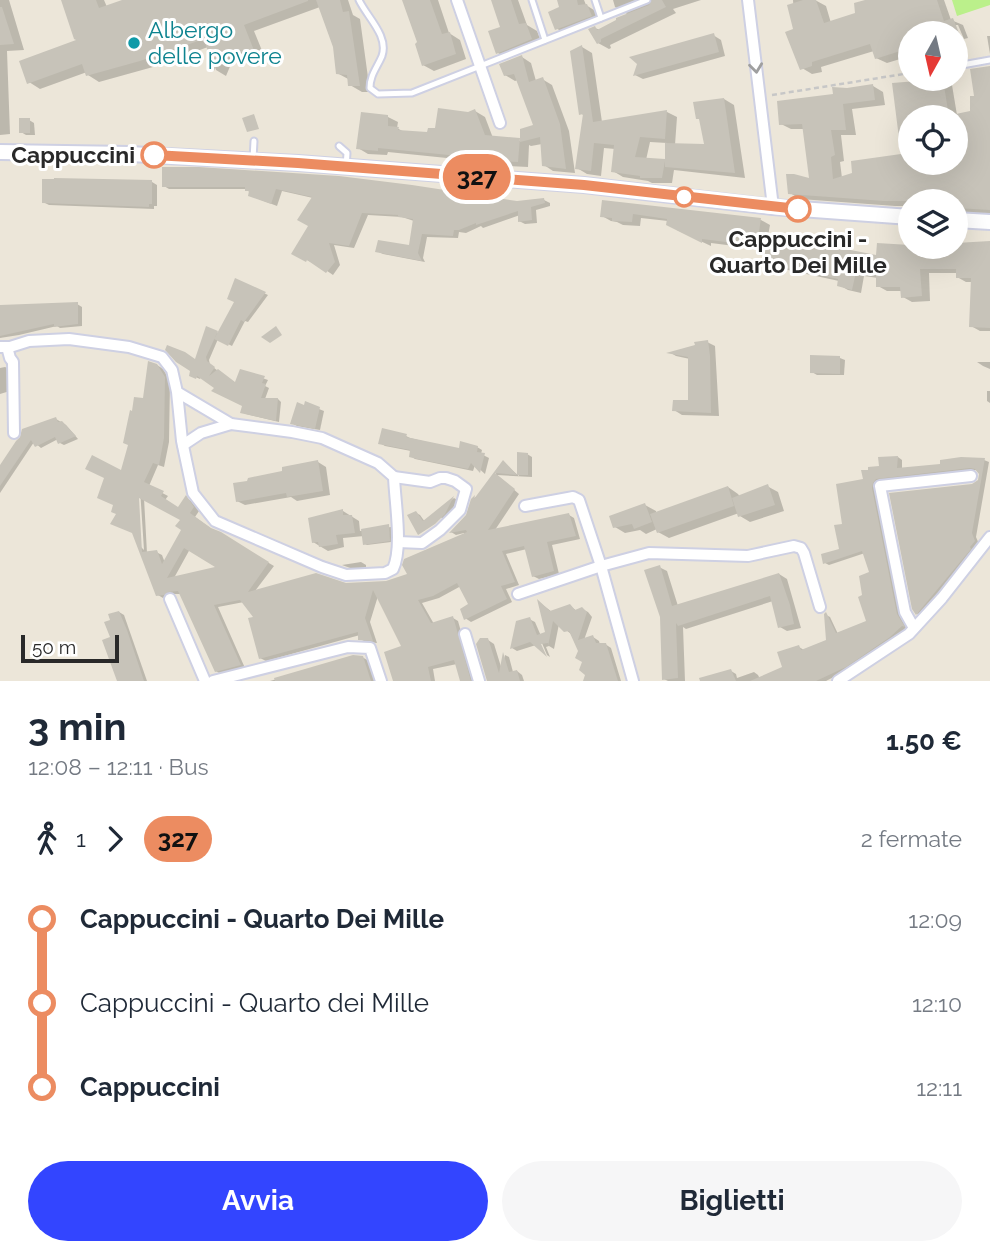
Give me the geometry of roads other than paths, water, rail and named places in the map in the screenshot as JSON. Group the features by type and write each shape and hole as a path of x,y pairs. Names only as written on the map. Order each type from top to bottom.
{"street":[{"path":"457,0 500,123"},
{"path":"748,0 773,207"},
{"path":"0,152 46,146 130,154 253,160 584,185 773,207 898,216"},
{"path":"968,221 990,222"},
{"path":"14,433 13,362 3,347 29,341 69,339 129,347 162,357 172,370 193,493 215,521 346,575 385,573 393,569 396,563 398,542 394,477"},
{"path":"177,392 232,424 322,438 378,463 394,477 430,482 446,478 466,489 460,510 440,530 422,543 398,542"},
{"path":"183,445 201,433 232,424"},
{"path":"914,628 905,612 880,486 971,476"},
{"path":"525,506 573,497 579,500 601,566 633,681"},
{"path":"838,681 914,628 942,598 990,537"},
{"path":"518,594 649,553 748,556 794,546 804,553 820,607"},
{"path":"170,599 205,681"},
{"path":"465,634 480,681"},
{"path":"213,681 348,647 370,648 381,681"}],"lane":[{"path":"359,0 384,43 382,55 370,80 370,88 379,94 412,93 647,0"},
{"path":"532,0 545,40"},
{"path":"595,0 601,18"},
{"path":"968,64 990,60"},
{"path":"253,160 254,141"},
{"path":"339,146 347,153 346,167"}],"place":[{"name":"Albergo delle povere","path":"134,43"},
{"name":"Cappuccini","path":"154,155"},
{"name":"Cappuccini - Quarto Dei Mille","path":"798,209"}]}
